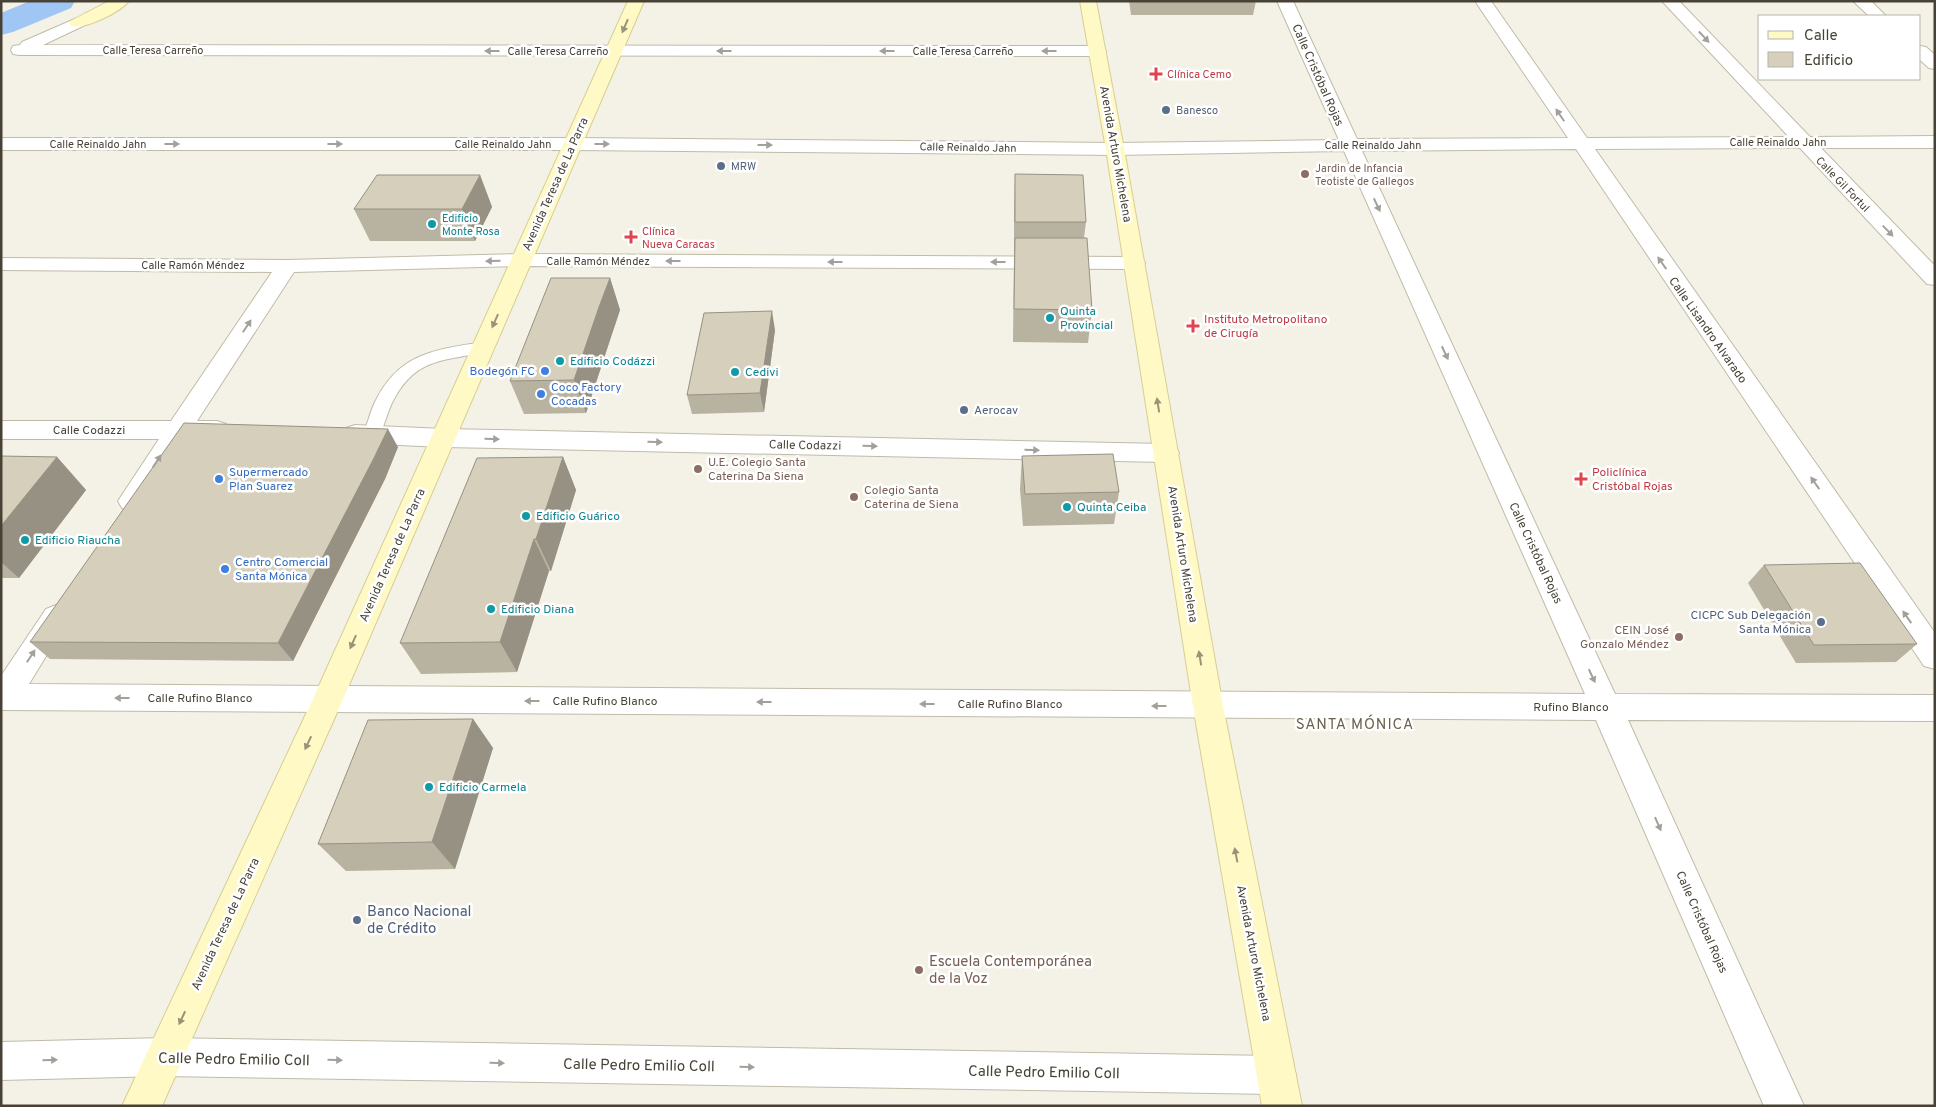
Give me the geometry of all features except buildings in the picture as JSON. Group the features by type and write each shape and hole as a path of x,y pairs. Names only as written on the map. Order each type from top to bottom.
{"street":[{"path":"77,23 103,1"},
{"path":"1,56 94,17 121,1"},
{"name":"Avenida Teresa de La Parra","path":"142,1106 328,699 636,1"},
{"name":"Avenida Arturo Michelena","path":"1088,1 1115,149 1208,706 1279,1091"},
{"name":"Calle Cristóbal Rojas","path":"1285,1 1606,707 1784,1106"},
{"name":"Calle Lisandro Alvarado","path":"1483,1 1580,145 1935,657"},
{"name":"Calle Gil Fortul","path":"1670,1 1935,280"},
{"path":"1860,1 1877,15"},
{"name":"Calle Teresa Carreño","path":"19,50 1098,51"},
{"path":"1921,52 1935,64"},
{"name":"Calle Reinaldo Jahn","path":"1,144 573,144 1115,149 1349,145 1935,142"},
{"name":"Calle Ramón Méndez","path":"1,264 287,266 521,260 1134,263"},
{"path":"118,521 287,266"},
{"name":"Calle Codazzi","path":"1,430 178,429 236,431"},
{"name":"Calle Codazzi","path":"333,433 444,438 1166,453"},
{"path":"3,697 69,597"},
{"name":"Calle Rufino Blanco","path":"3,697 1208,706"},
{"name":"Rufino Blanco","path":"1208,706 1935,708"},
{"name":"Calle Pedro Emilio Coll","path":"1,1061 164,1057 1279,1091"}],"lane":[{"path":"372,434 385,400 405,370 429,357 484,346"}],"waterway":[{"path":"1,25 59,1"}],"place":[{"name":"Clínica Cemo","path":"1156,74"},
{"name":"Banesco","path":"1166,110"},
{"name":"MRW","path":"721,166"},
{"name":"Jardin de Infancia Teotiste de Gallegos","path":"1305,174"},
{"name":"Edificio Monte Rosa","path":"432,224"},
{"name":"Clínica Nueva Caracas","path":"631,237"},
{"name":"Quinta Provincial","path":"1050,318"},
{"name":"Instituto Metropolitano de Cirugía","path":"1193,326"},
{"name":"Edificio Codázzi","path":"560,361"},
{"name":"Bodegón FC","path":"545,371"},
{"name":"Cedivi","path":"735,372"},
{"name":"Coco Factory Cocadas","path":"541,394"},
{"name":"Aerocav","path":"964,410"},
{"name":"U.E. Colegio Santa Caterina Da Siena","path":"698,469"},
{"name":"Supermercado Plan Suarez","path":"219,479"},
{"name":"Policlínica Cristóbal Rojas","path":"1581,479"},
{"name":"Colegio Santa Caterina de Siena","path":"854,497"},
{"name":"Quinta Ceiba","path":"1067,507"},
{"name":"Edificio Guárico","path":"526,516"},
{"name":"Edificio Riaucha","path":"25,540"},
{"name":"Centro Comercial Santa Mónica","path":"225,569"},
{"name":"Edificio Diana","path":"491,609"},
{"name":"CICPC Sub Delegación Santa Mónica","path":"1821,622"},
{"name":"CEIN José Gonzalo Méndez","path":"1679,637"},
{"name":"Edificio Carmela","path":"429,787"},
{"name":"Banco Nacional de Crédito","path":"357,920"},
{"name":"Escuela Contemporánea de la Voz","path":"919,970"}],"district":[{"name":"SANTA MÓNICA","path":"1355,724"}]}
